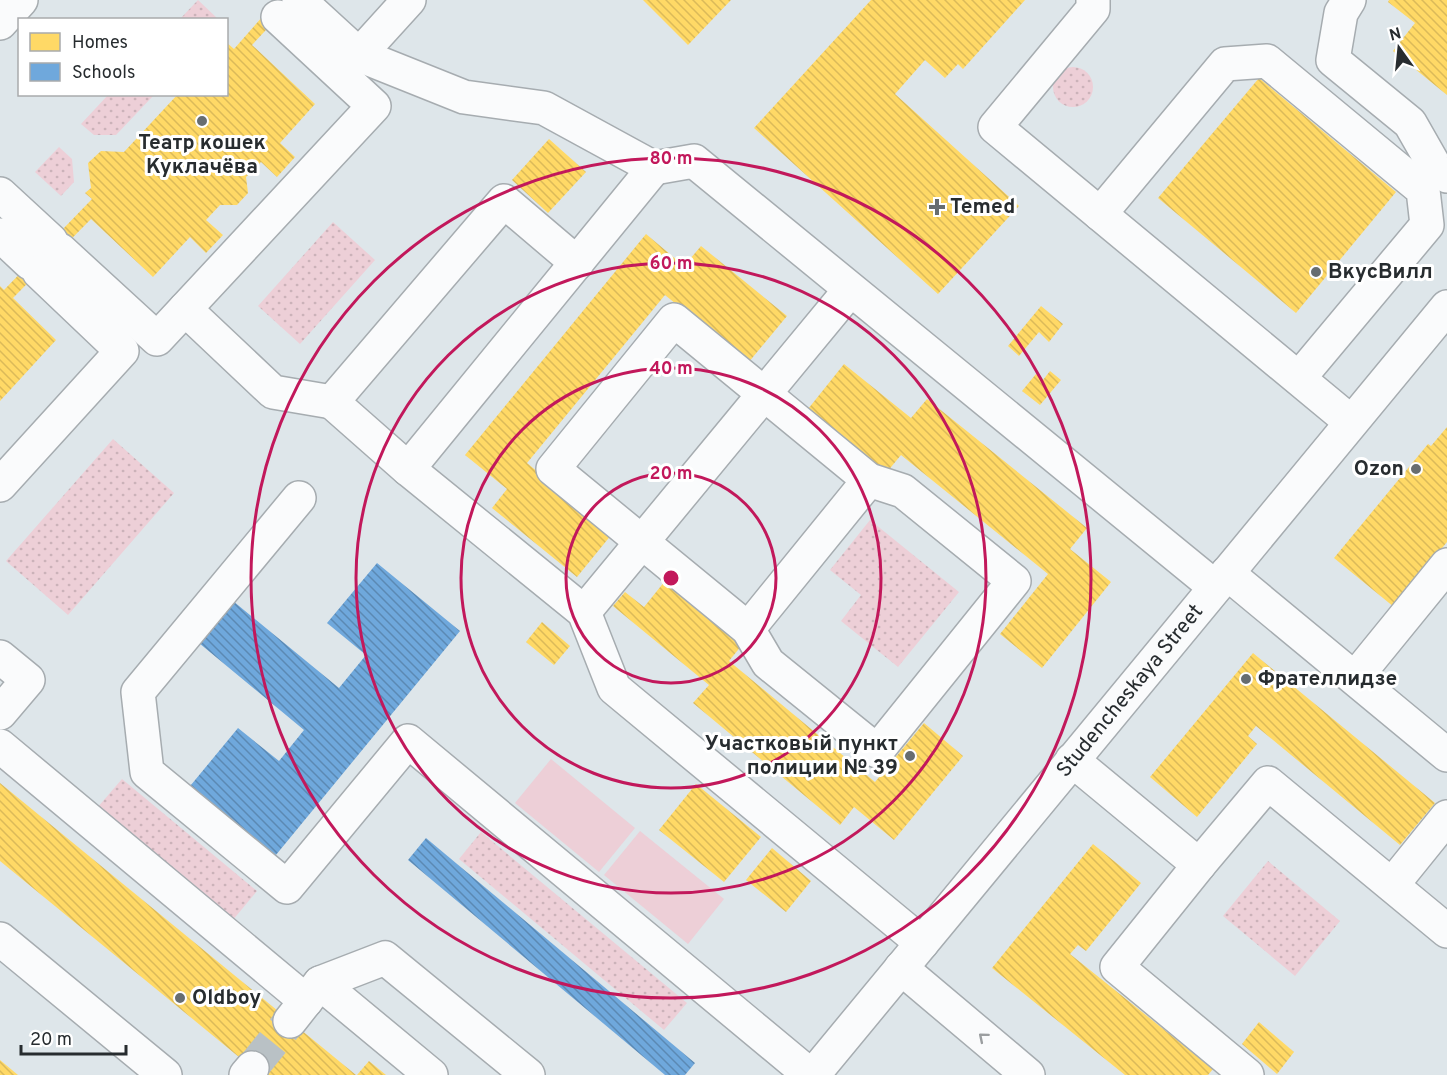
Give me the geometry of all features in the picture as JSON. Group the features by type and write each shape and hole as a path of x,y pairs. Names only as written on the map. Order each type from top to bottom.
{"street":[{"path":"0,23 21,0"},
{"path":"359,55 409,0"},
{"path":"1093,0 1093,9 995,127 1351,422"},
{"path":"1349,0 1341,13 1333,60 1410,123 1434,165 1447,176"},
{"path":"277,6 359,55 464,98 544,108 654,168 694,161 850,290 1221,580 1355,678 1447,754"},
{"path":"0,235 45,256 157,339 374,106 277,6"},
{"path":"1100,214 1225,64 1268,61 1423,190 1436,206 1426,225 1299,378"},
{"path":"408,469 654,168"},
{"path":"0,194 45,256 122,351 0,484"},
{"path":"332,402 504,201 577,263"},
{"path":"584,612 850,290"},
{"name":"Studencheskaya Street","path":"812,1075 1447,307"},
{"path":"185,309 273,392 332,402 408,469 584,612 614,688 922,943"},
{"path":"674,320 869,480 903,491 1014,580 877,751 768,663 748,629 553,469 674,320"},
{"path":"748,629 869,480"},
{"path":"299,498 138,692 147,772 287,887 408,741 812,1075"},
{"path":"1355,678 1447,565"},
{"path":"0,657 28,680 0,713"},
{"path":"0,746 305,1002 432,1075"},
{"path":"1072,759 1199,865"},
{"path":"1247,1075 1117,967 1268,783 1447,931"},
{"path":"1392,885 1447,817"},
{"path":"0,939 165,1075"},
{"path":"305,1002 385,958 528,1075"},
{"path":"902,968 1028,1075"}],"shaded area":[{"path":"198,0 217,18 181,18"},
{"path":"1073,67 1087,73 1093,87 1087,101 1073,107 1059,101 1053,87 1059,73"},
{"path":"107,96 153,96 116,135 94,135 81,124"},
{"path":"59,147 72,159 74,182 61,196 35,172"},
{"path":"333,222 375,260 300,344 258,306"},
{"path":"113,439 174,493 68,615 6,561"},
{"path":"870,520 959,592 898,667 841,621 861,595 830,570"},
{"path":"551,759 635,828 599,872 515,803"},
{"path":"122,779 257,891 232,921 97,808"},
{"path":"640,831 724,899 688,944 604,875"},
{"path":"481,832 687,1003 664,1030 459,859"},
{"path":"1268,861 1340,921 1295,976 1223,916"}],"building: Homes":[{"path":"277,0 294,0 252,45 315,104 280,143 295,157 277,177 261,162 246,177 248,193 237,205 220,205 206,220 223,235 206,253 190,237 153,277 91,219 13,298 56,340 0,401 0,286 4,290 92,199 85,193 91,188 88,163 101,151 124,152 176,96 228,96 228,44 234,49"},
{"path":"643,0 731,0 688,45"},
{"path":"871,0 1025,0 963,69 958,64 945,78 925,60 895,94 1019,206 938,294 754,128"},
{"path":"1389,0 1447,0 1447,95 1393,51 1415,23 1388,2"},
{"path":"1259,78 1396,192 1296,313 1158,198"},
{"path":"549,139 586,172 548,213 512,180"},
{"path":"646,234 684,266 701,246 787,316 748,363 665,295 527,463 612,534 577,577 492,508 507,489 465,455"},
{"path":"1041,306 1063,324 1049,342 1039,332 1019,356 1008,346"},
{"path":"844,364 911,418 927,399 1087,528 1070,549 1111,582 1042,668 1000,634 1048,574 901,455 887,472 808,409"},
{"path":"1050,371 1061,380 1040,405 1022,391 1036,374 1043,380"},
{"path":"1447,427 1447,542 1394,607 1334,558 1428,444 1431,446"},
{"path":"665,581 742,645 729,661 875,782 924,723 963,756 894,840 854,807 840,825 693,703 709,685 613,606 625,592 644,607"},
{"path":"542,622 570,646 554,665 526,642"},
{"path":"1253,653 1435,803 1400,845 1256,726 1248,736 1257,744 1197,817 1150,777"},
{"path":"0,783 356,1075 261,1075 0,861"},
{"path":"696,784 761,837 724,882 659,830"},
{"path":"1093,844 1141,883 1086,951 1078,945 1070,954 1213,1069 1208,1075 1125,1075 992,968"},
{"path":"772,848 811,881 786,912 746,880"},
{"path":"1259,1022 1294,1052 1277,1074 1242,1044"},
{"path":"0,1060 18,1075 0,1075"},
{"path":"369,1061 386,1075 357,1075"}],"building: Schools":[{"path":"377,563 460,631 271,861 186,791 238,728 279,761 304,730 199,643 233,601 339,688 366,655 327,623"},
{"path":"426,838 695,1063 685,1075 665,1075 408,860"}],"tunnel":[{"path":"252,1068 290,1021"}],"place":[{"name":"Театр кошек Куклачёва","path":"202,121"},
{"name":"Temed","path":"937,207"},
{"name":"ВкусВилл","path":"1316,272"},
{"name":"Ozon","path":"1416,469"},
{"name":"Фрателлидзе","path":"1246,679"},
{"name":"Участковый пункт полиции № 39","path":"910,756"},
{"name":"Oldboy","path":"180,998"}]}
